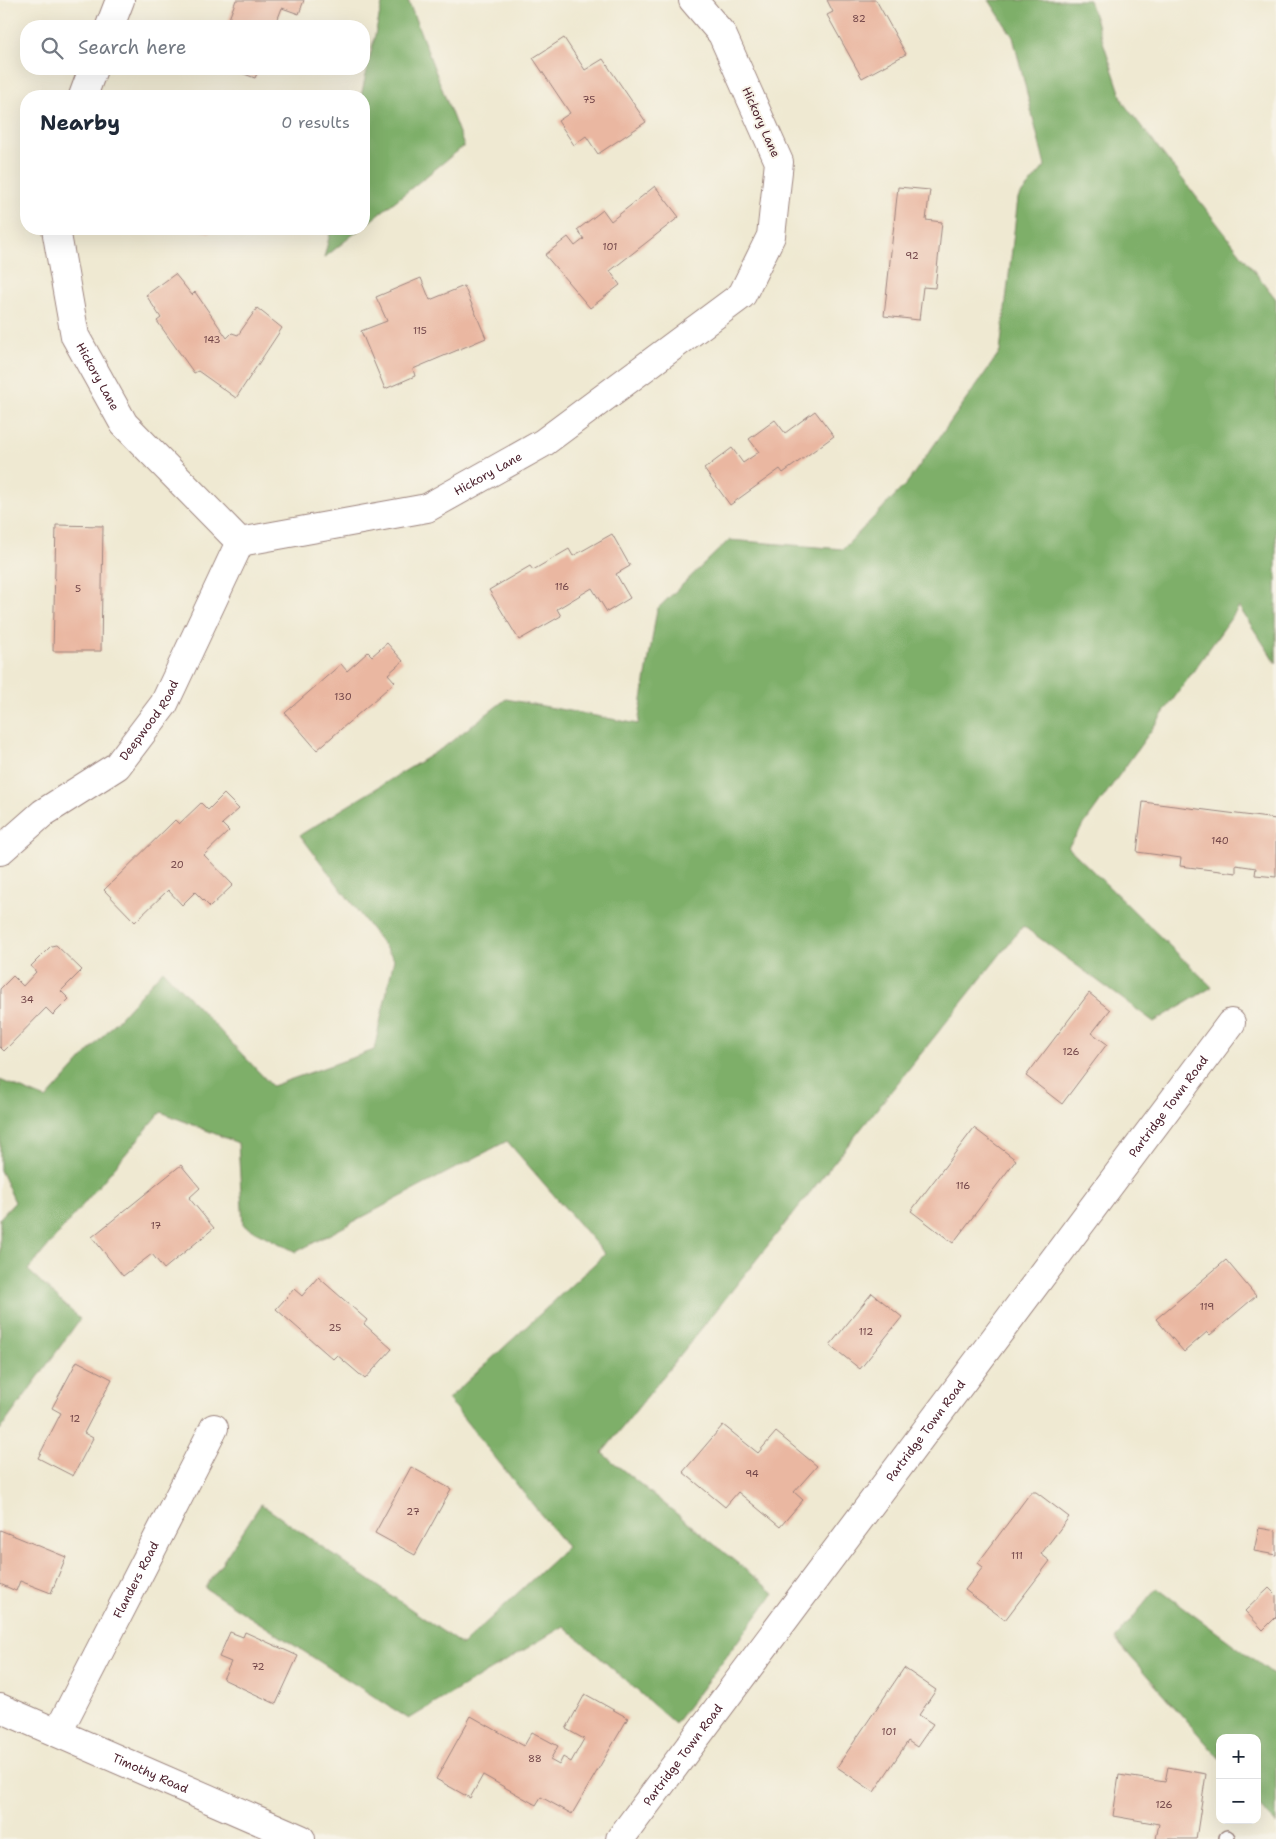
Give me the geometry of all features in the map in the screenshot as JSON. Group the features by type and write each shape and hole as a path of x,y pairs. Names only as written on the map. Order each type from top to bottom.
{"street":[{"path":"112,20 120,0"},
{"name":"Hickory Lane","path":"57,235 75,336 124,424 240,542 427,508 543,443 742,294 771,236 779,162 722,34 693,0"},
{"path":"84,90 91,75"},
{"name":"Deepwood Road","path":"0,851 43,813 117,766 164,704 240,542"},
{"name":"Partridge Town Road","path":"620,1839 1231,1023"},
{"name":"Flanders Road","path":"58,1732 214,1428"},
{"name":"Timothy Road","path":"0,1708 301,1839"}],"green space":[{"path":"383,0 408,0 464,146 370,221 370,90 362,90 366,75 370,75 370,57"},
{"path":"989,0 1089,0 1124,104 1276,299 1276,663 1239,607 1068,847 1212,987 1154,1022 1023,926 602,1453 774,1593 675,1724 564,1626 409,1719 205,1588 261,1504 462,1645 567,1547 448,1399 605,1254 507,1141 296,1252 243,1225 238,1143 161,1112 28,1270 80,1319 0,1430 0,1218 15,1202 0,1170 0,1080 46,1099 163,970 272,1086 374,1050 394,959 300,835 444,747 506,699 638,724 657,609 729,540 843,549 907,483 1000,352 1018,198 1045,166 1013,37"},
{"path":"330,235 353,235 324,258"},
{"path":"1157,1588 1276,1676 1276,1824 1261,1807 1261,1734 1216,1734 1216,1754 1115,1639"}],"building":[{"path":"236,0 304,0 299,14 282,8 277,20 228,20"},
{"path":"827,0 876,0 906,54 862,78 827,15 833,12"},
{"path":"564,38 585,70 603,59 646,122 598,154 586,136 574,145 558,121 570,113 533,58"},
{"path":"655,186 679,217 610,271 620,285 590,308 545,255 568,237 575,246 584,239 577,230 603,210 611,221"},
{"path":"898,187 930,190 926,220 942,222 935,288 923,287 919,320 884,316"},
{"path":"175,274 192,295 195,292 227,338 232,333 238,335 257,308 282,328 236,398 198,371 194,373 157,321 161,318 146,295"},
{"path":"421,278 430,300 464,286 486,338 413,369 415,376 385,389 361,331 387,321 376,297"},
{"path":"815,411 834,436 783,473 780,469 730,505 704,469 732,448 743,463 759,452 749,439 775,420 785,433"},
{"path":"56,525 103,526 101,651 53,651"},
{"path":"612,534 630,566 616,574 630,598 607,612 592,588 557,609 561,616 519,640 489,590 530,566 533,570 569,549 573,556"},
{"path":"387,643 403,661 388,674 395,682 317,750 285,713 341,664 347,671 368,652 372,656"},
{"path":"224,794 239,809 222,824 229,831 204,855 233,885 210,907 195,892 182,905 168,890 135,922 104,890 175,820 179,824 201,803 208,810"},
{"path":"1143,802 1276,819 1276,877 1255,875 1256,868 1236,865 1236,873 1180,866 1181,858 1137,852"},
{"path":"56,945 82,970 61,991 69,999 53,1015 46,1008 4,1051 0,1047 0,989 13,976 23,986 36,972 31,966 51,946"},
{"path":"1089,993 1110,1010 1092,1033 1107,1044 1062,1104 1026,1076"},
{"path":"974,1128 1016,1160 953,1243 911,1211"},
{"path":"181,1165 200,1188 189,1198 214,1228 164,1269 152,1254 123,1276 92,1237"},
{"path":"1226,1260 1256,1296 1210,1335 1207,1332 1184,1352 1156,1319"},
{"path":"318,1277 367,1320 364,1324 392,1349 365,1379 337,1355 333,1359 276,1309 294,1289 302,1296"},
{"path":"872,1293 902,1317 860,1369 830,1345"},
{"path":"77,1361 112,1379 84,1433 93,1438 73,1476 38,1458 61,1413 52,1408"},
{"path":"723,1425 758,1453 776,1432 817,1466 794,1492 803,1500 780,1527 738,1492 725,1507 683,1472"},
{"path":"411,1467 451,1489 415,1555 375,1533"},
{"path":"1031,1492 1036,1492 1069,1517 1041,1554 1050,1561 1005,1620 965,1590 983,1567 978,1563"},
{"path":"1259,1528 1276,1531 1276,1555 1254,1551"},
{"path":"0,1530 66,1557 51,1593 20,1581 16,1591 0,1584"},
{"path":"1269,1588 1276,1595 1276,1617 1263,1630 1245,1611"},
{"path":"230,1632 243,1637 245,1632 298,1656 276,1704 223,1679 231,1662 219,1657"},
{"path":"904,1668 936,1690 919,1715 933,1724 917,1747 908,1741 874,1792 837,1767"},
{"path":"585,1694 628,1718 572,1814 541,1797 536,1805 483,1775 470,1798 436,1779 471,1716 524,1746 532,1732 558,1746 550,1760 559,1765 563,1757 571,1762 584,1739 566,1729"},
{"path":"1168,1767 1206,1774 1196,1839 1156,1839 1159,1824 1113,1816 1119,1775 1165,1782"}]}
